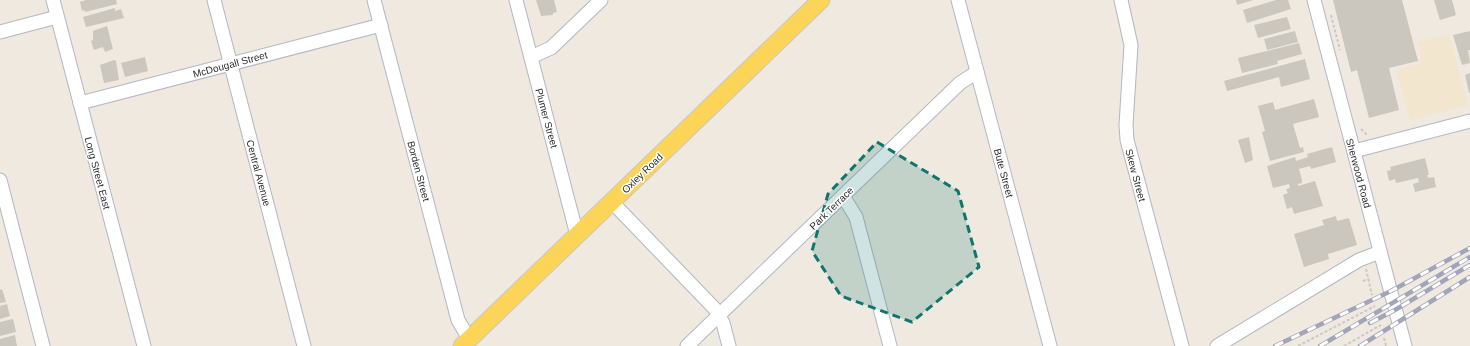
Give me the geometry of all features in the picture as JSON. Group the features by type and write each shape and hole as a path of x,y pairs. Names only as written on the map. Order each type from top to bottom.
{"main road":[{"name":"Oxley Road","path":"466,343 821,0"}],"street":[{"name":"Long Street East","path":"53,0 144,346"},
{"name":"Central Avenue","path":"214,0 304,346"},
{"name":"Borden Street","path":"374,0 458,320 466,343"},
{"name":"Plumer Street","path":"516,0 577,235"},
{"path":"531,57 551,48 601,0"},
{"name":"Bute Street","path":"958,0 1050,346"},
{"name":"Skew Street","path":"1121,0 1131,45 1126,125 1127,140 1182,346"},
{"name":"Sherwood Road","path":"1314,0 1405,346"},
{"path":"0,32 58,17"},
{"name":"McDougall Street","path":"80,103 380,25"},
{"name":"Park Terrace","path":"687,346 960,83 977,72"},
{"path":"1354,151 1470,121"},
{"path":"0,180 43,346"},
{"path":"843,196 856,217 890,346"},
{"path":"612,202 715,308 723,323 729,346"},
{"path":"1217,346 1359,260 1380,252"}],"path":[{"path":"1360,127 1366,135 1374,133"},
{"path":"1365,266 1372,295"},
{"path":"1363,281 1369,280"},
{"path":"1298,346 1375,306"},
{"path":"1344,346 1381,325"},
{"path":"1384,338 1386,346"}],"highlighted area":[{"path":"877,142 958,191 979,267 912,322 841,296 812,251 828,194"}],"shaded area":[{"path":"1449,34 1468,105 1410,120 1396,70 1422,63 1417,42"}],"building":[{"path":"86,0 116,0 117,4 85,12 85,10 82,11 80,2"},
{"path":"536,0 554,0 557,12 553,13 553,15 541,16"},
{"path":"1236,0 1253,0 1237,5"},
{"path":"1276,0 1288,0 1291,9 1247,23 1243,10"},
{"path":"1333,0 1402,0 1418,61 1389,68 1399,110 1369,118 1357,70 1351,72"},
{"path":"1434,0 1452,0 1456,15 1440,20"},
{"path":"115,8 115,11 121,9 124,18 86,27 83,17"},
{"path":"1287,17 1291,29 1258,38 1254,25"},
{"path":"107,26 113,49 105,52 103,47 94,50 91,41 93,40 93,31"},
{"path":"1295,31 1298,42 1267,50 1264,39"},
{"path":"1470,31 1470,50 1468,50 1470,63 1462,65 1453,35"},
{"path":"1299,43 1302,54 1277,61 1278,64 1242,73 1238,58"},
{"path":"145,57 148,71 125,77 121,63"},
{"path":"1305,59 1310,79 1281,87 1279,77 1227,91 1224,81"},
{"path":"114,60 116,61 119,80 104,83 100,65"},
{"path":"1470,73 1470,93 1469,93 1465,75"},
{"path":"1314,99 1319,117 1293,124 1300,148 1303,147 1304,152 1270,161 1262,132 1265,131 1258,106 1273,102 1275,110"},
{"path":"1249,137 1253,160 1245,163 1238,140"},
{"path":"1332,147 1336,162 1311,169 1310,166 1299,169 1302,183 1298,184 1298,186 1315,181 1323,206 1294,214 1292,207 1287,209 1283,195 1288,193 1286,189 1290,188 1289,184 1273,188 1267,166 1295,157 1296,161 1308,157 1307,154"},
{"path":"1425,158 1429,175 1427,175 1428,178 1434,177 1436,187 1415,192 1413,184 1419,182 1418,178 1396,183 1395,179 1389,181 1387,171 1391,170 1390,167"},
{"path":"1336,216 1337,221 1349,218 1357,245 1328,254 1329,259 1304,267 1294,234 1324,225 1322,220"},
{"path":"2,289 6,302 0,303 0,290"},
{"path":"7,304 10,316 0,319 0,306"},
{"path":"13,319 16,332 0,336 0,322"},
{"path":"15,335 17,346 0,346 0,339"}],"railway":[{"path":"1275,346 1391,291 1470,248"},
{"path":"1320,346 1470,257"},
{"path":"1370,323 1395,310 1470,265"},
{"path":"1360,346 1470,277"}]}
